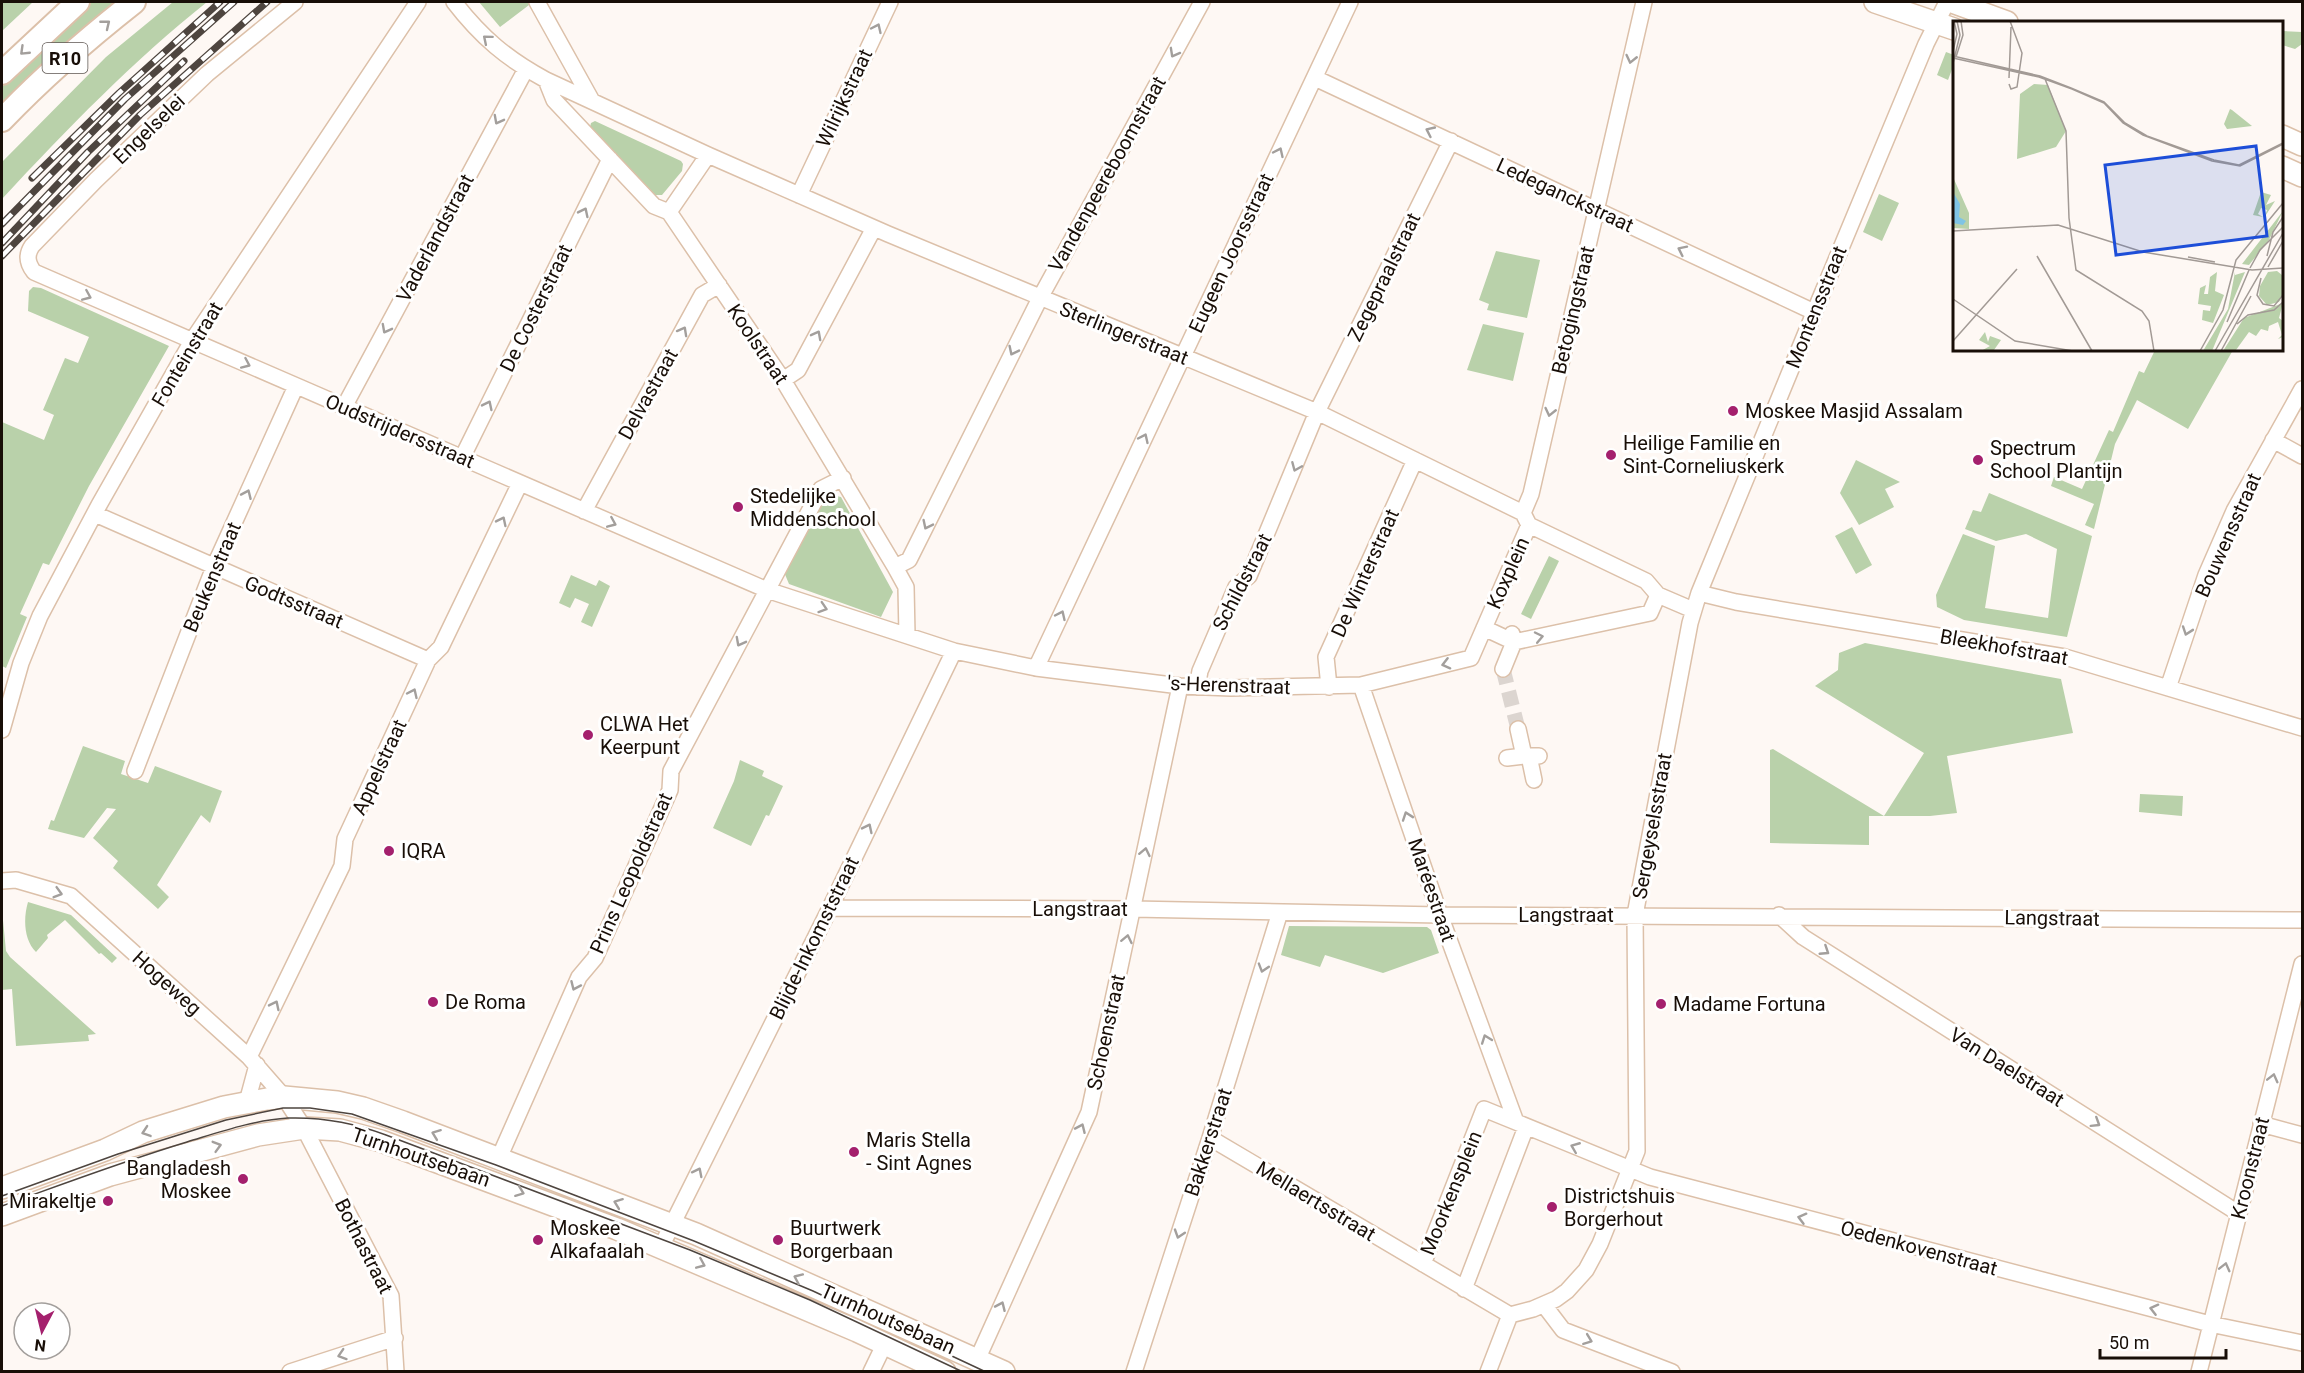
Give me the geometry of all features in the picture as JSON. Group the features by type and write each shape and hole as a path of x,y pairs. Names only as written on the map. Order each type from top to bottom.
{"main road":[{"name":"R10","path":"2,73 78,2"},
{"name":"R10","path":"2,120 72,51 134,2"},
{"path":"1875,2 1945,26"},
{"path":"1952,2 2004,21"},
{"path":"2283,136 2302,145"},
{"path":"2283,167 2302,176"},
{"name":"Turnhoutsebaan","path":"2,1188 105,1150 143,1132 247,1102 284,1097 337,1102 363,1108 672,1224 1004,1371"},
{"name":"Turnhoutsebaan","path":"2,1215 110,1175 258,1135 304,1128 340,1130 381,1141 661,1247 945,1371"}],"street":[{"name":"Engelselei","path":"34,272 28,261 29,251 48,229 207,74 295,2"},
{"name":"Fonteinstraat","path":"2,730 21,663 40,616 94,514 192,341 418,2"},
{"name":"Sterlingerstraat","path":"454,2 473,27 526,69 546,80 874,228 1317,412 1415,460 1526,519"},
{"path":"537,2 592,101"},
{"name":"Wilrijkstraat","path":"799,195 890,2"},
{"name":"Vandenpeereboomstraat","path":"896,567 909,560 1040,298 1202,2"},
{"name":"Eugeen Joorsstraat","path":"1036,668 1350,2"},
{"name":"Betogingstraat","path":"1526,519 1644,2"},
{"name":"Montensstraat","path":"1699,593 1814,312 1945,26 1947,2"},
{"name":"Vaderlandstraat","path":"344,407 526,69"},
{"name":"Ledeganckstraat","path":"1315,78 1814,312"},
{"path":"546,80 554,100 654,206 669,212 708,155"},
{"name":"Zegepraalstraat","path":"1317,412 1451,141"},
{"name":"De Costerstraat","path":"462,458 610,159"},
{"name":"Koolstraat","path":"669,212 783,380 896,567 906,587 907,635"},
{"path":"783,380 798,370 874,228"},
{"name":"Oudstrijdersstraat","path":"34,272 767,590 882,627"},
{"name":"Delvastraat","path":"584,511 702,295 719,285"},
{"name":"Beukenstraat","path":"135,771 214,567 296,386"},
{"name":"Bouwensstraat","path":"2169,688 2206,575 2234,511 2302,389"},
{"name":"Schildstraat","path":"1197,687 1200,671 1236,586 1249,576 1317,412"},
{"path":"2273,440 2302,456"},
{"name":"De Winterstraat","path":"1329,687 1326,657 1415,460"},
{"name":"Prins Leopoldstraat","path":"499,1158 579,976 595,958 666,801 670,790 671,771 821,489 843,478"},
{"name":"Appelstraat","path":"253,1061 342,867 345,839 428,660 441,647 520,483"},
{"name":"Godtsstraat","path":"94,514 428,660"},
{"name":"Koxplein","path":"1513,638 1484,628 1526,519 1646,581 1658,594 1693,610"},
{"name":"Sergeyselsstraat","path":"1630,1169 1637,1150 1635,915 1693,610 1699,593"},
{"name":"Bleekhofstraat","path":"1699,593 1736,602 2065,657 2302,728"},
{"path":"1503,669 1513,638 1650,613 1658,594"},
{"name":"'s-Herenstraat","path":"882,627 954,651 1036,668 1197,687 1362,685 1471,658 1484,628"},
{"name":"Blijde-Inkomststraat","path":"672,1224 830,908 954,651"},
{"name":"Maréestraat","path":"1362,685 1440,915 1505,1094 1521,1124"},
{"name":"Schoenstraat","path":"977,1360 1089,1112 1180,686"},
{"path":"1518,729 1531,756 1534,780"},
{"path":"1507,758 1531,756"},
{"name":"Hogeweg","path":"2,881 16,880 71,896 253,1061 284,1097 304,1128"},
{"name":"Langstraat","path":"830,908 2302,921"},
{"name":"Bakkerstraat","path":"1134,1371 1280,912"},
{"name":"Van Daelstraat","path":"1779,915 1813,943 2238,1214"},
{"name":"Kroonstraat","path":"2199,1371 2302,964"},
{"path":"247,1102 253,1061"},
{"name":"Moorkensplein","path":"1509,1315 1423,1264 1484,1109 1630,1169"},
{"path":"1464,1289 1521,1124"},
{"path":"2261,1124 2302,1135"},
{"name":"Bothastraat","path":"304,1128 391,1296 396,1371"},
{"name":"Mellaertsstraat","path":"1210,1138 1423,1264"},
{"path":"1488,1371 1509,1315 1544,1305 1567,1291 1593,1259 1630,1169"},
{"name":"Oedenkovenstraat","path":"1630,1169 1650,1177 1706,1192 2210,1324 2302,1343"},
{"path":"661,1247 672,1224"},
{"path":"1544,1305 1563,1330 1672,1371"},
{"path":"290,1371 395,1338"},
{"path":"871,1371 885,1343"}],"green space":[{"path":"2,2 33,2 2,31"},
{"path":"92,2 114,2 83,28 2,107 2,87"},
{"path":"173,2 207,2 101,96 2,199 2,162 106,57"},
{"path":"479,2 533,2 500,27"},
{"path":"2283,31 2302,32 2302,44 2295,49 2283,45"},
{"path":"1946,52 1953,55 1953,67 1948,80 1937,75"},
{"path":"595,121 681,161 682,171 662,195 654,195 590,127"},
{"path":"1879,194 1899,203 1882,241 1863,232"},
{"path":"1496,251 1540,260 1527,318 1487,310 1489,304 1479,300"},
{"path":"33,287 41,288 169,346 89,486 49,565 43,563 20,614 27,617 6,668 2,666 2,422 44,440 54,415 43,410 65,358 78,363 89,337 28,311 29,291"},
{"path":"1483,324 1524,333 1513,381 1467,370"},
{"path":"2155,351 2232,351 2188,429 2137,400 2115,444 2094,529 2085,525 2094,504 2051,486 2054,477 2082,489 2109,430 2113,432 2139,371 2144,373"},
{"path":"1856,460 1900,482 1885,489 1894,507 1859,525 1840,493"},
{"path":"1989,493 2092,536 2067,637 1964,620 1937,607 1936,595 1963,534 1995,546 1985,608 2048,618 2057,549 2026,534 1996,541 1965,529 1973,510 1981,512"},
{"path":"827,494 841,497 893,592 881,617 789,584 784,572"},
{"path":"1852,527 1872,565 1856,574 1835,536"},
{"path":"1549,556 1559,561 1531,619 1521,614"},
{"path":"571,575 596,586 599,580 610,586 592,627 581,622 589,604 575,598 570,608 559,603"},
{"path":"1865,643 2061,679 2073,733 1947,756 1957,813 1930,816 1884,816 1924,753 1815,686 1838,670 1839,653"},
{"path":"83,746 125,761 121,774 148,783 155,766 222,791 210,823 201,815 157,885 169,897 158,909 113,868 118,861 93,838 116,809 107,808 84,838 48,829 51,820 54,821"},
{"path":"1773,749 1884,816 1869,816 1869,845 1770,843 1770,750"},
{"path":"740,760 764,771 762,776 783,786 751,846 713,828 734,781"},
{"path":"2140,794 2183,796 2182,816 2139,812"},
{"path":"28,902 71,915 117,958 112,963 101,953 99,954 65,920 47,935 48,938 36,952 29,942 26,929 25,915"},
{"path":"2,910 6,951 96,1034 88,1035 89,1041 16,1046 12,989 2,990"},
{"path":"1289,926 1427,927 1431,930 1439,953 1383,973 1325,955 1320,967 1281,955"}],"tunnel":[{"path":"1503,669 1518,729"}],"tram line":[{"path":"2,1196 118,1154 226,1120 283,1108 310,1108 352,1114 496,1165 694,1241 813,1291 986,1372"},
{"path":"2,1206 140,1157 237,1127 288,1118 338,1122 386,1135 690,1250 810,1300 963,1372"}],"railway":[{"path":"32,178 119,93 220,2"},
{"path":"2,224 125,99 234,2"},
{"path":"2,256 140,115 267,2"},
{"path":"2,243 88,152 184,61"}],"place":[{"name":"Moskee Masjid Assalam","path":"1733,411"},
{"name":"Heilige Familie en Sint-Corneliuskerk","path":"1611,455"},
{"name":"Spectrum School Plantijn","path":"1978,460"},
{"name":"Stedelijke Middenschool","path":"738,507"},
{"name":"CLWA Het Keerpunt","path":"588,735"},
{"name":"IQRA","path":"389,851"},
{"name":"De Roma","path":"433,1002"},
{"name":"Madame Fortuna","path":"1661,1004"},
{"name":"Maris Stella - Sint Agnes","path":"854,1152"},
{"name":"Bangladesh Moskee","path":"243,1179"},
{"name":"Mirakeltje","path":"108,1201"},
{"name":"Districtshuis Borgerhout","path":"1552,1207"},
{"name":"Moskee Alkafaalah","path":"538,1240"},
{"name":"Buurtwerk Borgerbaan","path":"778,1240"}]}
